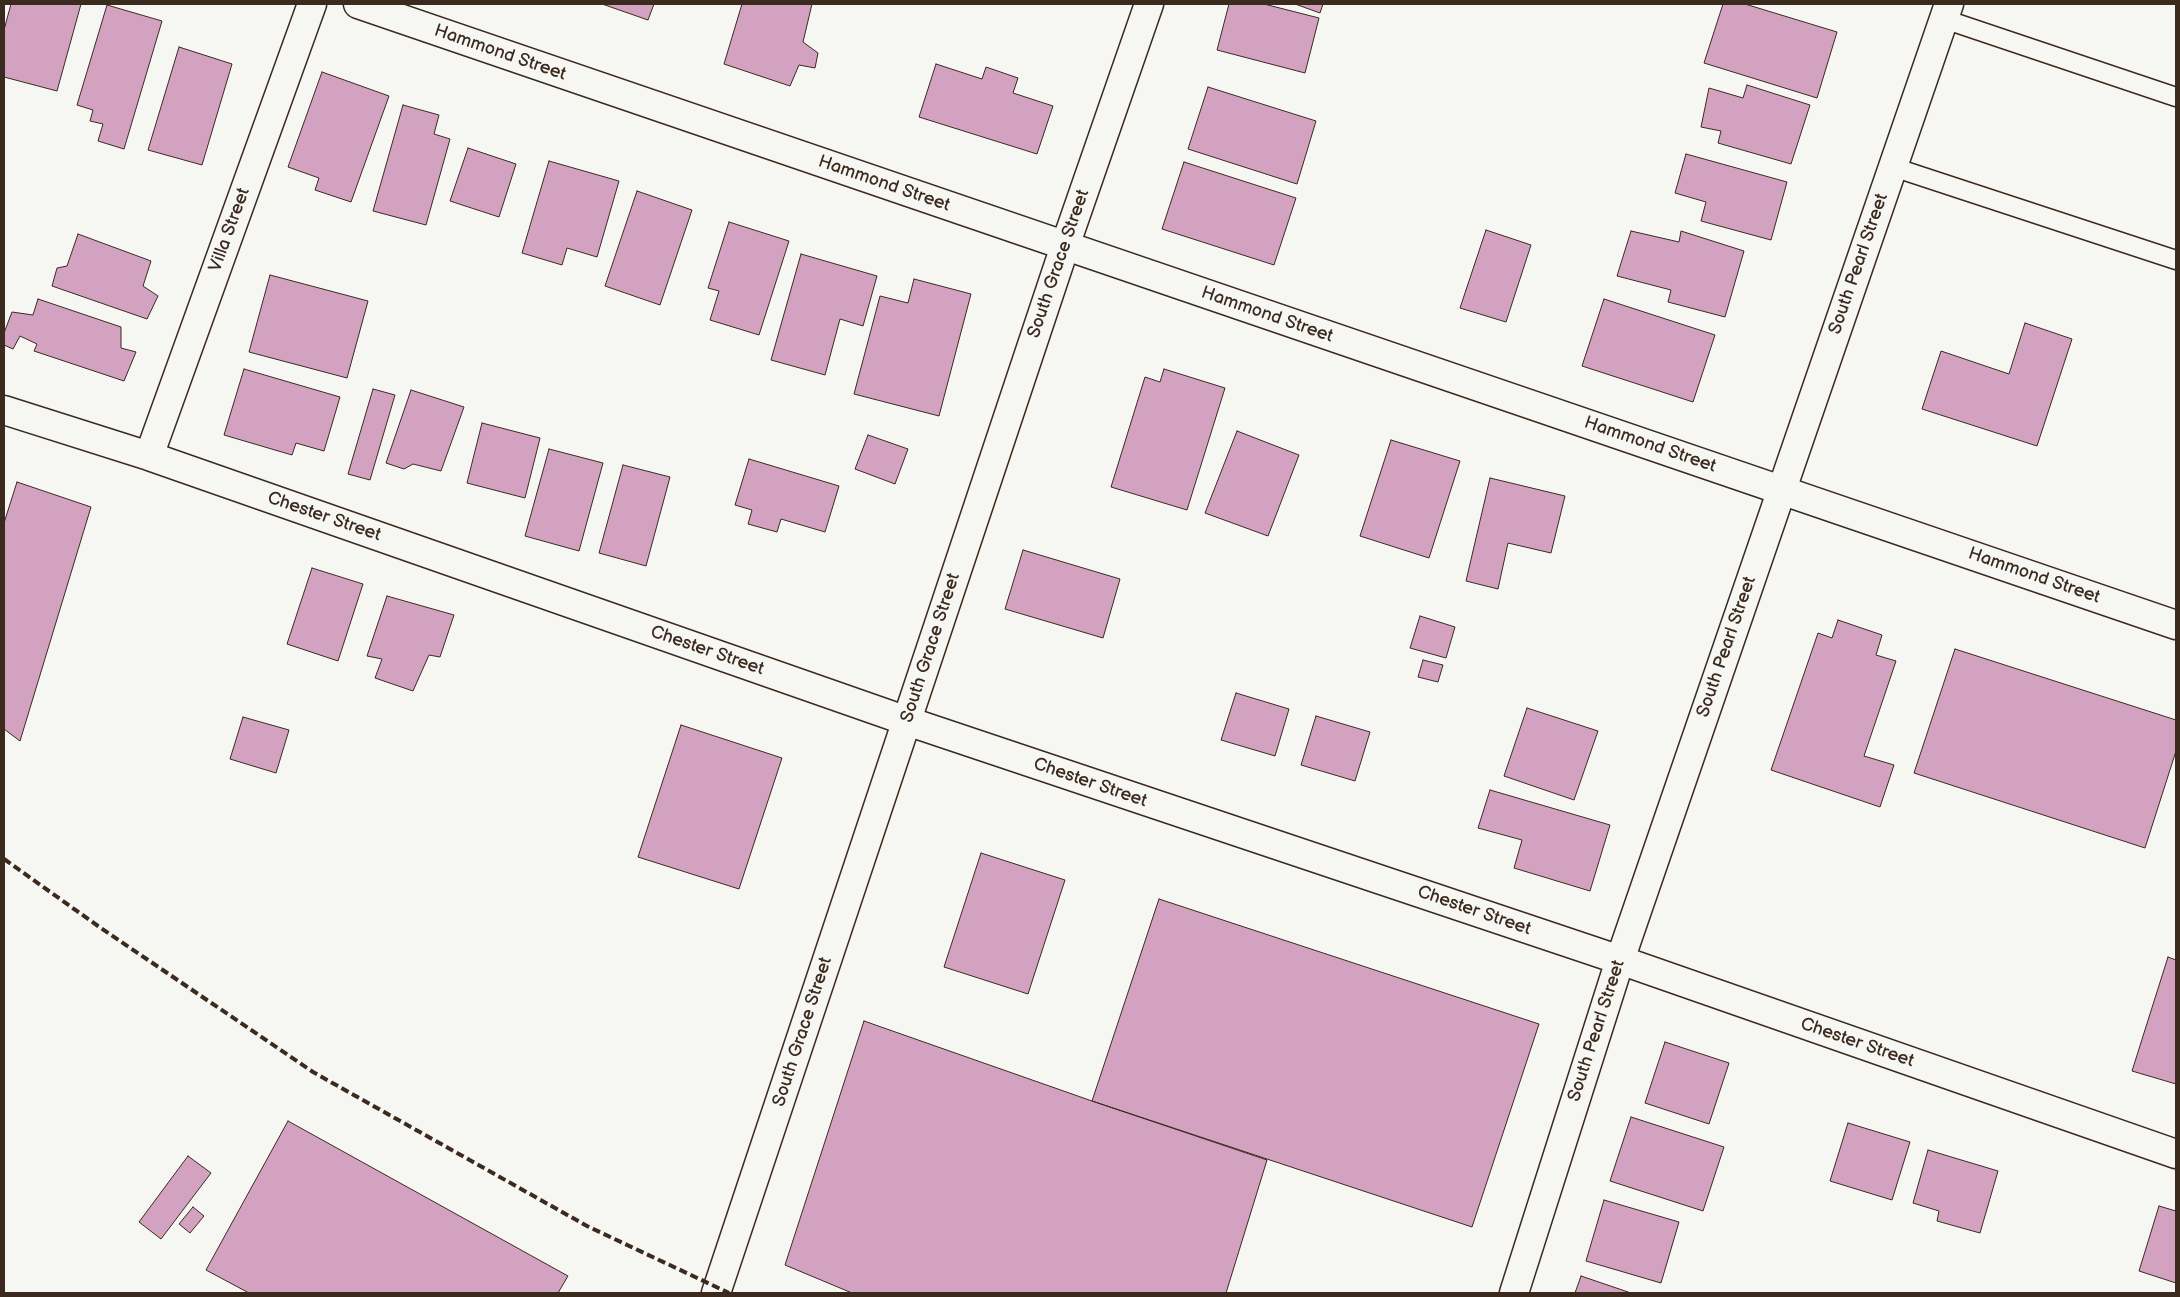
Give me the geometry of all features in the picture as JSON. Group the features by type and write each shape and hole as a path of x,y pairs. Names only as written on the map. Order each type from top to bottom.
{"street":[{"name":"Villa Street","path":"149,456 312,4"},
{"name":"Hammond Street","path":"358,4 2176,625"},
{"name":"South Grace Street","path":"716,1293 1065,246 1149,4"},
{"name":"South Pearl Street","path":"1514,1293 1620,960 1946,11"},
{"name":"Chester Street","path":"4,410 149,456 907,721 1620,960 2176,1154"}],"lane":[{"path":"1946,11 2176,97"},
{"path":"1892,167 2176,260"}],"building":[{"path":"11,4 81,4 57,91 4,77 4,30"},
{"path":"602,4 654,4 648,20"},
{"path":"742,4 812,4 803,42 818,53 815,68 799,65 790,86 724,64"},
{"path":"1229,4 1264,4 1319,18 1305,73 1217,50"},
{"path":"1295,4 1323,4 1320,13"},
{"path":"1723,4 1745,4 1837,32 1817,98 1704,63"},
{"path":"107,5 162,21 124,149 98,141 103,124 90,121 93,110 77,105"},
{"path":"179,47 232,64 202,165 148,150"},
{"path":"936,64 982,79 986,67 1018,78 1013,93 1053,106 1037,154 919,117"},
{"path":"322,72 389,96 351,202 315,190 319,178 288,167"},
{"path":"1747,85 1810,105 1791,164 1718,143 1721,131 1701,127 1709,88 1743,98"},
{"path":"1208,87 1316,121 1297,184 1188,149"},
{"path":"403,105 439,115 434,134 450,139 426,225 373,211"},
{"path":"468,148 516,164 499,217 450,201"},
{"path":"1686,154 1787,182 1771,240 1701,221 1706,202 1675,193"},
{"path":"549,161 619,181 597,257 567,248 562,265 522,253"},
{"path":"1184,162 1296,198 1274,265 1162,229"},
{"path":"637,191 692,210 660,305 605,286"},
{"path":"729,222 789,241 759,335 710,320 719,291 708,288"},
{"path":"1486,230 1531,245 1506,322 1460,308"},
{"path":"1631,231 1679,242 1681,231 1744,251 1725,317 1668,302 1671,290 1617,276"},
{"path":"78,234 151,261 143,286 158,296 147,319 52,286 57,268 67,266"},
{"path":"801,254 877,276 863,326 840,319 825,375 771,360"},
{"path":"270,275 368,301 347,378 249,352"},
{"path":"914,279 971,294 939,416 854,394 880,296 908,303"},
{"path":"38,299 121,327 121,348 136,352 124,381 34,351 37,344 20,336 13,349 4,345 4,333 12,312 33,315"},
{"path":"1604,299 1715,335 1693,402 1582,366"},
{"path":"2025,323 2072,339 2037,446 1922,409 1941,351 2009,374"},
{"path":"244,369 340,397 324,451 296,443 292,455 224,435"},
{"path":"1164,369 1225,388 1187,510 1111,487 1145,377 1160,382"},
{"path":"373,389 395,395 370,480 348,474"},
{"path":"411,390 464,407 441,471 413,464 404,469 386,463"},
{"path":"482,423 540,438 525,498 467,483"},
{"path":"1237,431 1299,455 1268,536 1205,513"},
{"path":"868,435 908,449 895,484 855,469"},
{"path":"1391,440 1460,461 1429,558 1360,536"},
{"path":"549,449 603,463 579,551 525,536"},
{"path":"749,459 839,486 825,532 781,519 777,532 748,524 752,510 735,505"},
{"path":"623,465 670,477 646,566 599,553"},
{"path":"1490,478 1565,496 1551,553 1508,543 1498,589 1466,581"},
{"path":"17,482 91,507 20,741 4,729 4,523"},
{"path":"1023,550 1120,579 1103,638 1005,609"},
{"path":"312,568 363,584 338,661 287,644"},
{"path":"387,596 454,615 440,657 429,655 413,691 375,678 382,659 367,656"},
{"path":"1420,616 1455,627 1446,658 1410,648"},
{"path":"1838,620 1882,635 1876,655 1896,661 1864,756 1894,765 1880,807 1771,770 1818,633 1832,638"},
{"path":"1955,649 2176,720 2176,751 2145,848 1914,773"},
{"path":"1423,660 1443,665 1438,682 1418,677"},
{"path":"1236,693 1289,709 1275,756 1221,740"},
{"path":"1527,708 1598,731 1574,800 1504,776"},
{"path":"1316,716 1370,732 1355,781 1301,765"},
{"path":"243,717 289,730 276,773 230,759"},
{"path":"681,725 782,758 739,889 638,857"},
{"path":"1490,790 1610,825 1590,891 1514,868 1522,840 1478,828"},
{"path":"981,853 1065,880 1028,994 944,967"},
{"path":"1159,899 1539,1024 1472,1227 1092,1101"},
{"path":"2168,957 2176,960 2176,1084 2132,1071"},
{"path":"864,1021 1267,1160 1226,1293 852,1293 785,1265"},
{"path":"1665,1042 1729,1063 1709,1124 1645,1103"},
{"path":"1631,1117 1724,1147 1703,1211 1610,1181"},
{"path":"288,1121 568,1276 558,1293 249,1293 206,1270"},
{"path":"1848,1123 1910,1142 1892,1200 1830,1181"},
{"path":"1928,1150 1998,1171 1980,1233 1937,1221 1939,1211 1913,1203"},
{"path":"188,1156 211,1173 161,1239 139,1222"},
{"path":"1604,1200 1679,1222 1661,1283 1586,1261"},
{"path":"2159,1206 2176,1211 2176,1283 2139,1271"},
{"path":"193,1207 204,1216 190,1233 179,1224"},
{"path":"1581,1276 1631,1293 1575,1293"}],"railway":[{"path":"4,859 98,926 313,1072 587,1226 729,1293"}]}
